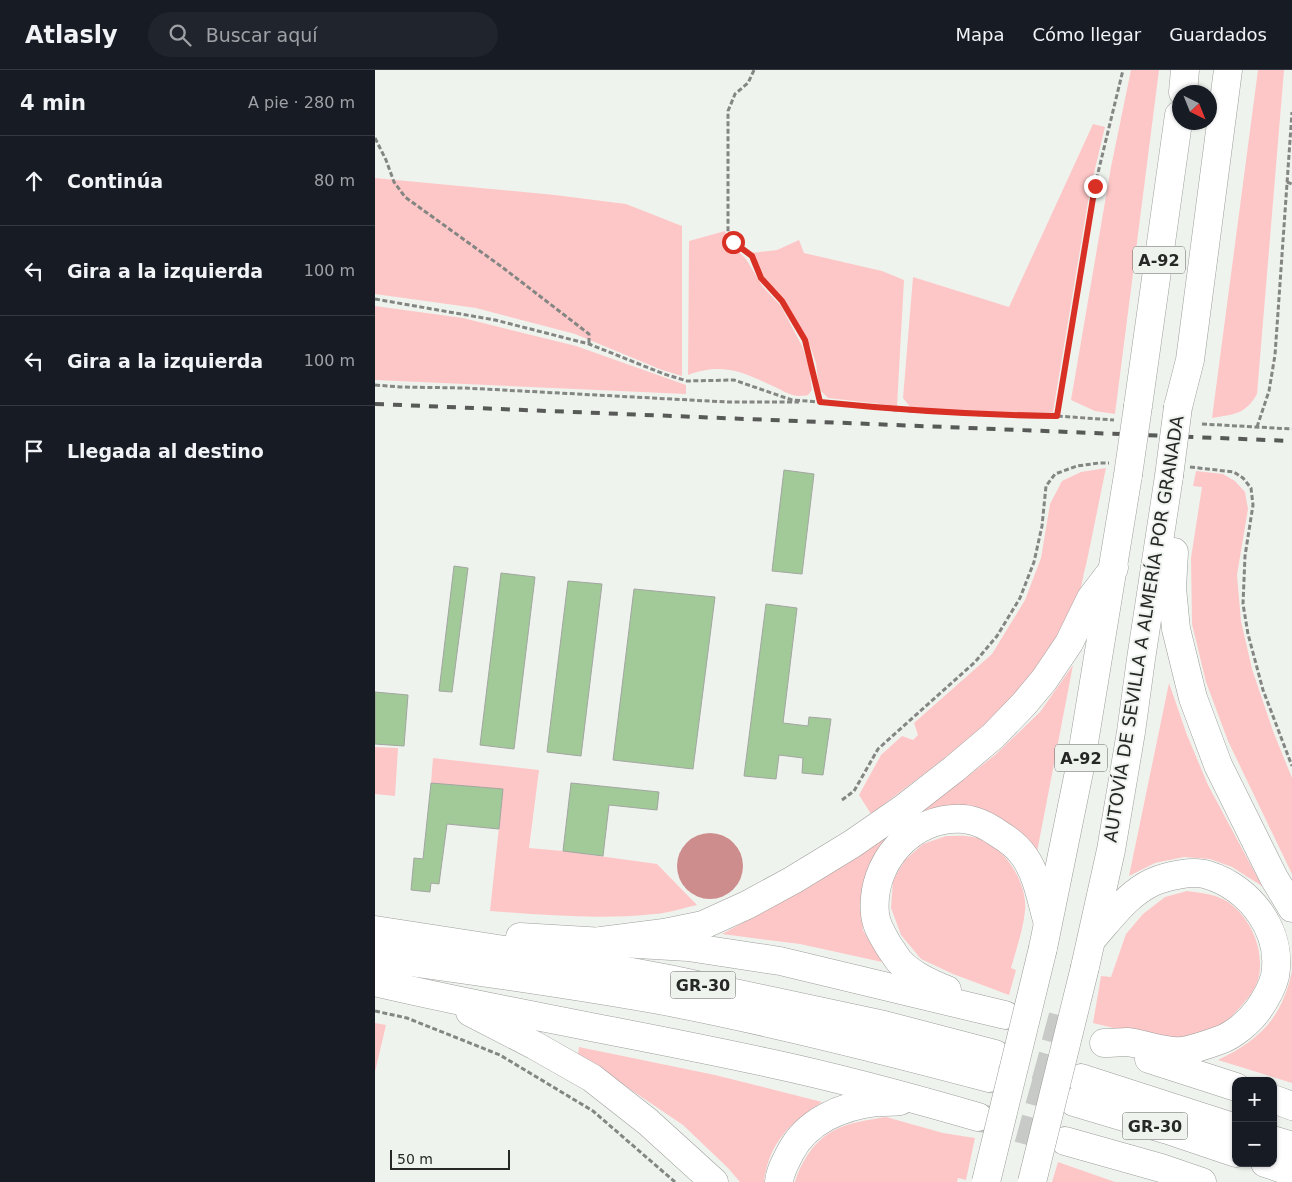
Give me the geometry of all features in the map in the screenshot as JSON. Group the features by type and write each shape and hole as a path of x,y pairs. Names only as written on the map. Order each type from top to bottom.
{"highway":[{"path":"1184,85 1185,70"},
{"name":"AUTOVÍA DE SEVILLA A ALMERÍA POR GRANADA","path":"1032,1182 1085,967 1111,850 1141,659 1176,476 1191,414 1190,360 1228,70"},
{"name":"A-92","path":"987,1182 1046,936 1080,767 1114,568 1177,130"},
{"path":"1176,476 1172,588 1176,629 1193,698 1218,764 1274,878 1292,908"},
{"path":"601,941 664,934 703,925 747,905 793,880 852,844 904,808 993,736 1025,704 1069,643 1091,598 1114,568"},
{"path":"977,1008 953,993 922,979 899,960 883,937 875,915 875,894 882,869 896,846 916,831 939,820 965,819 989,827 1013,843 1025,857 1034,874 1046,936"},
{"path":"1091,940 1126,901 1152,882 1178,874 1206,874 1235,886 1256,907 1269,927 1276,952 1275,977 1266,998 1249,1021 1222,1040 1183,1051 1127,1042 1095,1040 1232,1085"},
{"path":"407,935 441,928 515,936 688,947 780,961 1005,1015"},
{"name":"GR-30","path":"375,930 669,978 884,1025 992,1066 881,1049 659,1000 480,971 375,957"},
{"path":"375,982 441,998 769,1063 916,1099 978,1117"},
{"path":"441,998 534,1045 592,1078 648,1122 714,1182"},
{"name":"GR-30","path":"1232,1127 1078,1090 1168,1130 1232,1152"},
{"path":"779,1182 780,1173 793,1146 812,1125 836,1111 854,1106 876,1102 916,1099"},
{"path":"1277,1100 1292,1106"},
{"path":"1065,1141 1161,1168 1202,1182"},
{"path":"1277,1141 1292,1146"},
{"path":"1139,1163 1164,1182"},
{"path":"1277,1167 1292,1172"}],"path":[{"path":"754,70 748,83 735,94 728,111 728,232 733,242 752,256 761,278 782,301 805,340 820,402"},
{"path":"1057,416 1095,186 1123,70"},
{"path":"1257,427 1269,391 1275,355 1292,112"},
{"path":"375,138 387,160 394,182 405,197 502,266 589,334 589,344"},
{"path":"1287,182 1292,184"},
{"path":"375,299 495,320 589,344 664,374 687,381 734,380 792,400 896,410 1114,420"},
{"path":"375,385 727,402 820,402"},
{"path":"1191,414 1257,427 1292,429"},
{"path":"375,1011 407,1018 500,1055 593,1110 675,1182"}],"shaded area":[{"path":"1131,70 1159,70 1115,414 1095,411 1071,400 1111,167"},
{"path":"1258,70 1284,70 1257,394 1253,401 1243,410 1212,418"},
{"path":"1093,124 1105,127 1090,190 1053,412 1021,413 911,408 903,398 913,277 1009,307"},
{"path":"375,178 555,195 626,204 682,226 682,376 662,370 575,334 476,308 375,294"},
{"path":"725,231 728,241 746,259 763,287 781,306 802,346 809,367 812,390 808,395 798,396 791,394 733,370 712,369 688,375 689,241"},
{"path":"799,240 804,253 882,271 904,280 897,406 828,398 819,389 816,363 810,346 785,302 766,280 750,253 777,250"},
{"path":"375,306 463,318 576,346 686,385 686,394 375,380"},
{"path":"1106,468 1079,594 1064,629 1044,661 992,718 962,744 871,814 859,795 881,755 902,736 913,740 918,735 914,723 992,654 1025,600 1041,558 1050,504 1062,481 1081,472"},
{"path":"1196,471 1223,474 1235,481 1245,492 1248,509 1237,575 1241,621 1252,669 1273,731 1292,778 1292,874 1228,741 1206,682 1192,624 1191,558 1202,487 1193,486"},
{"path":"1073,665 1037,852 988,813 963,805 919,814 995,755 1040,712"},
{"path":"1169,683 1187,735 1208,785 1262,886 1232,867 1210,859 1184,857 1155,863 1129,876"},
{"path":"375,747 398,748 395,796 375,794"},
{"path":"433,758 539,770 529,848 657,864 697,905 671,912 614,917 490,911 503,790 431,783"},
{"path":"710,833 722,836 733,843 740,854 743,866 740,878 733,889 722,896 710,899 698,896 687,889 680,878 677,866 680,854 687,843 698,836"},
{"path":"888,835 869,865 861,896 863,930 882,962 800,944 722,934 811,886"},
{"path":"946,836 970,836 984,841 1003,855 1018,876 1025,900 1025,911 1011,968 1016,970 1009,995 953,974 921,959 901,935 891,908 893,880 905,860 923,844"},
{"path":"1187,891 1208,894 1223,899 1236,909 1249,925 1257,945 1260,966 1255,987 1249,996 1227,1020 1215,1029 1202,1035 1175,1038 1161,1037 1093,1023 1101,976 1111,977 1126,934 1143,914 1165,897"},
{"path":"1292,971 1292,1083 1218,1060 1246,1044 1267,1026 1282,1002"},
{"path":"375,1023 386,1025 375,1072"},
{"path":"579,1047 715,1075 822,1102 800,1118 783,1135 771,1156 764,1182 740,1182 683,1125 578,1054"},
{"path":"886,1117 943,1133 975,1138 966,1180 958,1178 957,1182 795,1182 801,1166 812,1149 829,1133 849,1124"},
{"path":"1058,1162 1115,1182 1052,1182"}],"building":[{"path":"784,470 814,474 802,574 772,571"},
{"path":"454,566 468,568 452,692 439,691"},
{"path":"501,573 535,577 514,749 480,745"},
{"path":"568,581 602,584 581,756 547,752"},
{"path":"634,589 715,597 693,769 613,760"},
{"path":"766,604 797,608 783,723 808,726 809,717 831,719 823,775 802,773 803,758 779,755 776,779 744,776"},
{"path":"375,692 408,695 404,746 375,744"},
{"path":"431,783 503,789 499,829 447,824 439,884 431,883 430,892 411,890 414,858 423,859"},
{"path":"571,783 659,792 657,810 609,805 603,856 563,851"}],"tunnel":[{"path":"1005,1015 1086,1037"},
{"path":"995,1054 1081,1078"},
{"path":"989,1078 1074,1102"},
{"path":"978,1117 1065,1141"}],"railway":[{"path":"375,404 1292,441"}],"route":[{"path":"733,242 752,256 761,278 782,301 805,340 820,402 896,410 984,415 1057,416 1095,186"}]}
